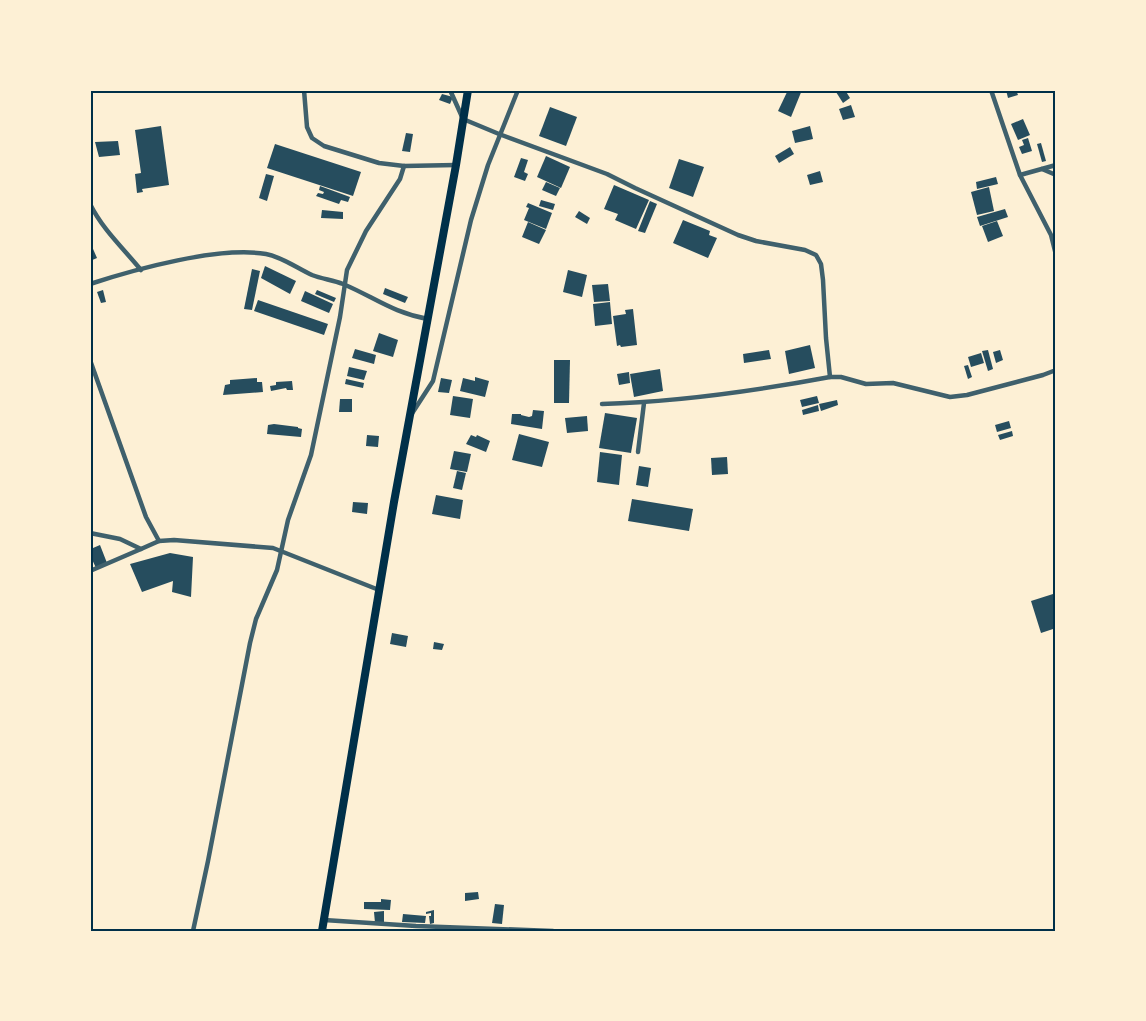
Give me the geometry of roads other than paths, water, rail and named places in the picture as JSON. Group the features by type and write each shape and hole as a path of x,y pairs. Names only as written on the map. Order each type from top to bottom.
{"highway":[{"path":"322,931 379,590 468,90"}],"street":[{"path":"304,90 307,127 312,138 324,146 379,163 404,166 456,165"},
{"path":"450,90 463,119 606,174 738,235 756,241 805,250 816,255 821,264 823,280 830,377"},
{"path":"410,417 433,381 471,220 499,134 518,90"},
{"path":"991,90 1020,175 1056,241"},
{"path":"1020,175 1056,165"},
{"path":"193,931 250,644 256,619 277,570 288,520 310,455 347,270 355,251 400,179 404,166"},
{"path":"1042,169 1056,175"},
{"path":"90,204 97,219 141,270"},
{"path":"1051,235 1056,255"},
{"path":"90,284 210,255 244,251 269,255 313,275 345,285 393,310 428,319"},
{"path":"90,360 146,517 159,541"},
{"path":"602,404 644,403 738,393 830,377 841,377 866,384 893,383 950,397 1023,381 1056,370"},
{"path":"638,452 644,403"},
{"path":"90,533 120,539 141,549"},
{"path":"90,571 159,541 257,546 282,551 379,590"},
{"path":"324,920 494,931 553,931"}]}
